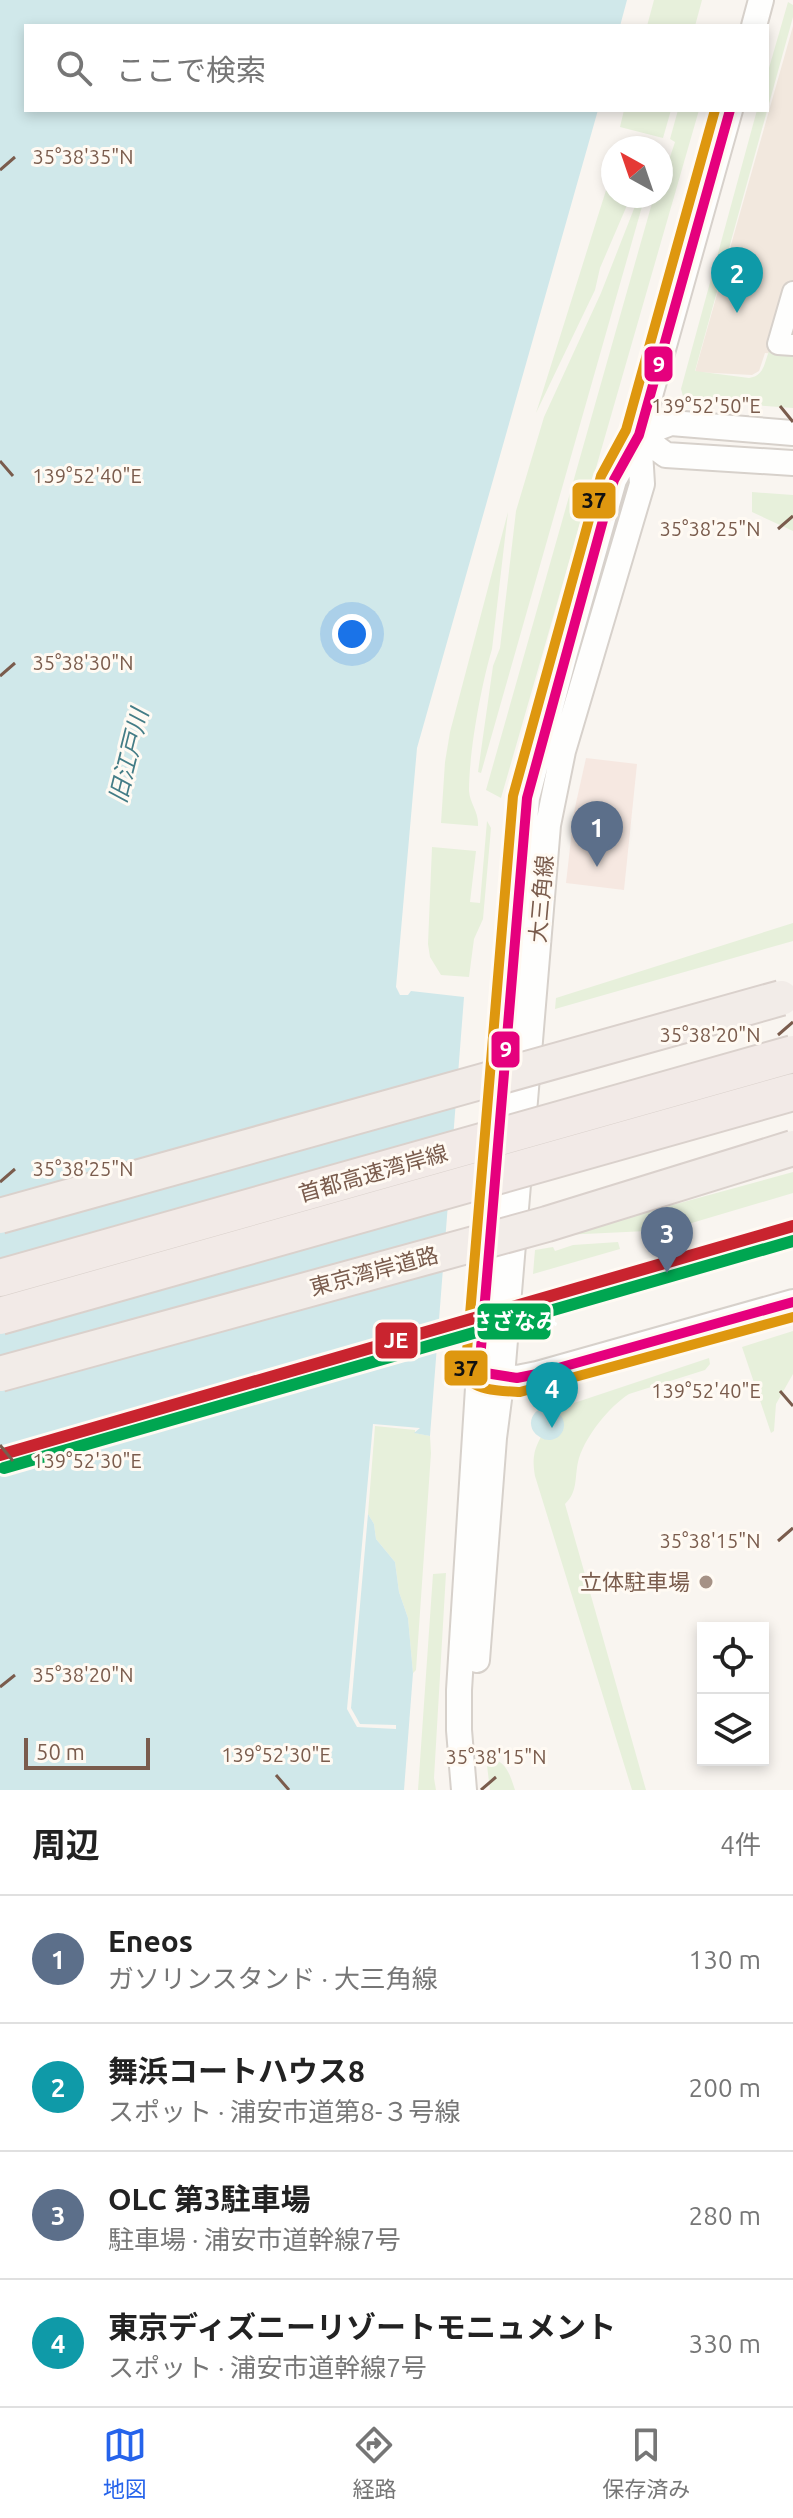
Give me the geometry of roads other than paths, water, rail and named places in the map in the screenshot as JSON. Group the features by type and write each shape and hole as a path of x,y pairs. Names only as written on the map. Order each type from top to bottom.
{"highway":[{"path":"0,1216 781,998"},
{"name":"首都高速湾岸線","path":"0,1278 793,1054"},
{"name":"首都高速湾岸線","path":"0,1316 793,1092"},
{"name":"東京湾岸道路","path":"0,1374 547,1224 793,1148"}],"street":[{"path":"755,24 761,0"},
{"name":"大三角線","path":"491,1374 527,798 614,480 639,435 729,112"},
{"path":"793,292 778,344 793,345"},
{"path":"639,435 671,423 793,433"},
{"path":"639,435 666,455 793,463"},
{"path":"491,1374 517,1378 537,1374 793,1302"},
{"path":"464,1790 459,1690 491,1374"},
{"path":"481,1790 474,1728 494,1438 491,1374"}],"water":[{"name":"旧江戸川","path":"0,0 627,0 621,24 24,24 24,112 597,112 417,748 396,987 400,995 408,995 411,991 464,997 430,1436 414,1433 420,1428 373,1424 347,1709 357,1727 396,1729 396,1725 360,1724 351,1708 368,1514 374,1524 376,1539 395,1562 399,1592 408,1618 413,1673 404,1790 0,1790"}],"place":[{"name":"舞浜コートハウス8","path":"737,313"},
{"name":"Eneos","path":"597,867"},
{"name":"OLC 第3駐車場","path":"667,1273"},
{"name":"東京ディズニーリゾートモニュメント","path":"552,1428"},
{"name":"立体駐車場","path":"706,1582"}]}
